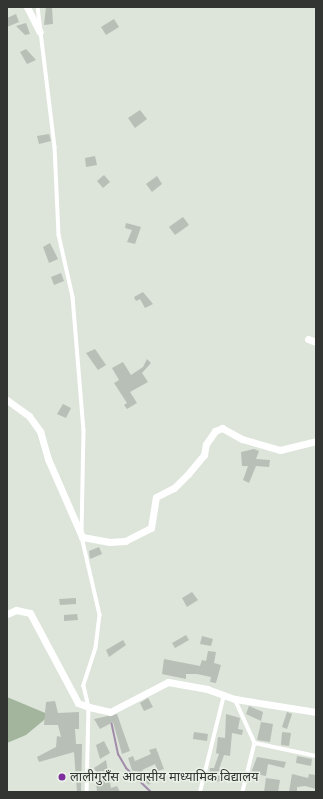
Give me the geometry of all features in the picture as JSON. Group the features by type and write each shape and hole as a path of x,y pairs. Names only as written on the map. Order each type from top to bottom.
{"street":[{"path":"26,7 40,32"},
{"path":"308,339 316,342"},
{"path":"7,400 29,416 40,431 48,459 82,537 125,541 151,528 156,497 174,488 188,474 204,455 206,444 215,431 222,428 242,439 280,450 316,441"},
{"path":"7,614 16,610 30,613 78,703 89,707 114,711 168,682 224,695 235,700 316,712"}],"lane":[{"path":"38,7 55,147 59,235 74,297 84,430 82,537 100,615 96,648 84,686 89,707 87,792"},
{"path":"200,792 224,695"},
{"path":"235,700 255,743 243,792"},
{"path":"255,743 316,756"}],"green space":[{"path":"7,697 50,715 26,735 7,743"}],"building":[{"path":"46,7 52,7 53,24 44,25"},
{"path":"16,14 19,22 7,27 7,18"},
{"path":"114,19 119,27 106,35 101,27"},
{"path":"26,23 30,34 25,35 16,26"},
{"path":"26,49 36,60 27,64 20,52"},
{"path":"140,110 147,119 135,128 128,118"},
{"path":"49,134 51,141 39,144 37,136"},
{"path":"95,156 97,165 86,167 85,158"},
{"path":"104,175 110,182 103,188 97,181"},
{"path":"157,176 162,184 152,192 146,184"},
{"path":"183,217 189,225 175,235 169,227"},
{"path":"126,223 141,227 135,244 127,242 132,230 125,228"},
{"path":"50,243 58,259 49,263 43,247"},
{"path":"61,273 64,281 54,285 51,277"},
{"path":"143,292 153,304 145,308 140,299 136,301 134,297"},
{"path":"95,349 106,365 98,370 86,353"},
{"path":"147,359 151,363 142,373 148,382 130,392 137,403 127,409 124,405 127,403 114,383 119,380 112,368 123,362 131,375 143,367"},
{"path":"63,404 71,408 66,418 57,414"},
{"path":"254,449 259,451 256,459 270,460 269,467 256,466 249,483 243,480 248,466 242,466 241,452"},
{"path":"99,547 102,554 90,559 89,551"},
{"path":"192,592 198,600 187,607 182,598"},
{"path":"76,598 76,604 60,605 59,599"},
{"path":"77,614 78,620 64,621 64,615"},
{"path":"186,635 189,640 175,648 172,643"},
{"path":"202,636 213,639 211,646 200,644"},
{"path":"123,640 126,645 109,657 106,650"},
{"path":"208,651 216,652 214,663 221,665 216,683 210,682 211,677 197,674 186,674 186,679 162,674 164,659 200,666 202,660 206,661"},
{"path":"148,698 153,707 144,711 140,703"},
{"path":"55,701 58,713 79,712 79,729 75,729 76,744 82,744 81,792 77,792 74,752 39,762 37,757 56,747 57,736 61,737 58,725 44,725 46,702"},
{"path":"249,706 263,712 261,721 246,714"},
{"path":"287,712 292,714 287,729 282,727"},
{"path":"117,714 130,751 122,754 113,722 100,729 94,719"},
{"path":"226,714 240,718 238,729 243,730 242,735 232,733 230,756 224,755 219,769 225,770 223,782 208,780 210,768 214,768 219,754 216,753 218,737 225,738"},
{"path":"261,722 273,724 270,742 257,740"},
{"path":"194,732 208,734 207,741 193,739"},
{"path":"282,732 291,733 289,746 281,745"},
{"path":"104,741 110,753 100,759 96,745"},
{"path":"156,748 164,769 158,771 155,764 142,770 153,780 149,785 132,770 128,758 133,756 135,761 151,754 149,750"},
{"path":"297,756 312,759 311,766 296,763"},
{"path":"257,757 286,762 284,768 268,764 266,776 251,773"},
{"path":"106,760 111,788 117,786 120,792 97,792 96,781 100,779 94,768"},
{"path":"292,774 308,778 309,774 316,775 316,789 305,786 297,787 297,792 289,792"},
{"path":"266,778 280,780 278,792 264,792"}],"waterway":[{"path":"111,721 118,754 126,768 151,792"}],"place":[{"name":"लालीगुराँस आवासीय माध्यामिक विद्यालय","path":"62,777"}]}
